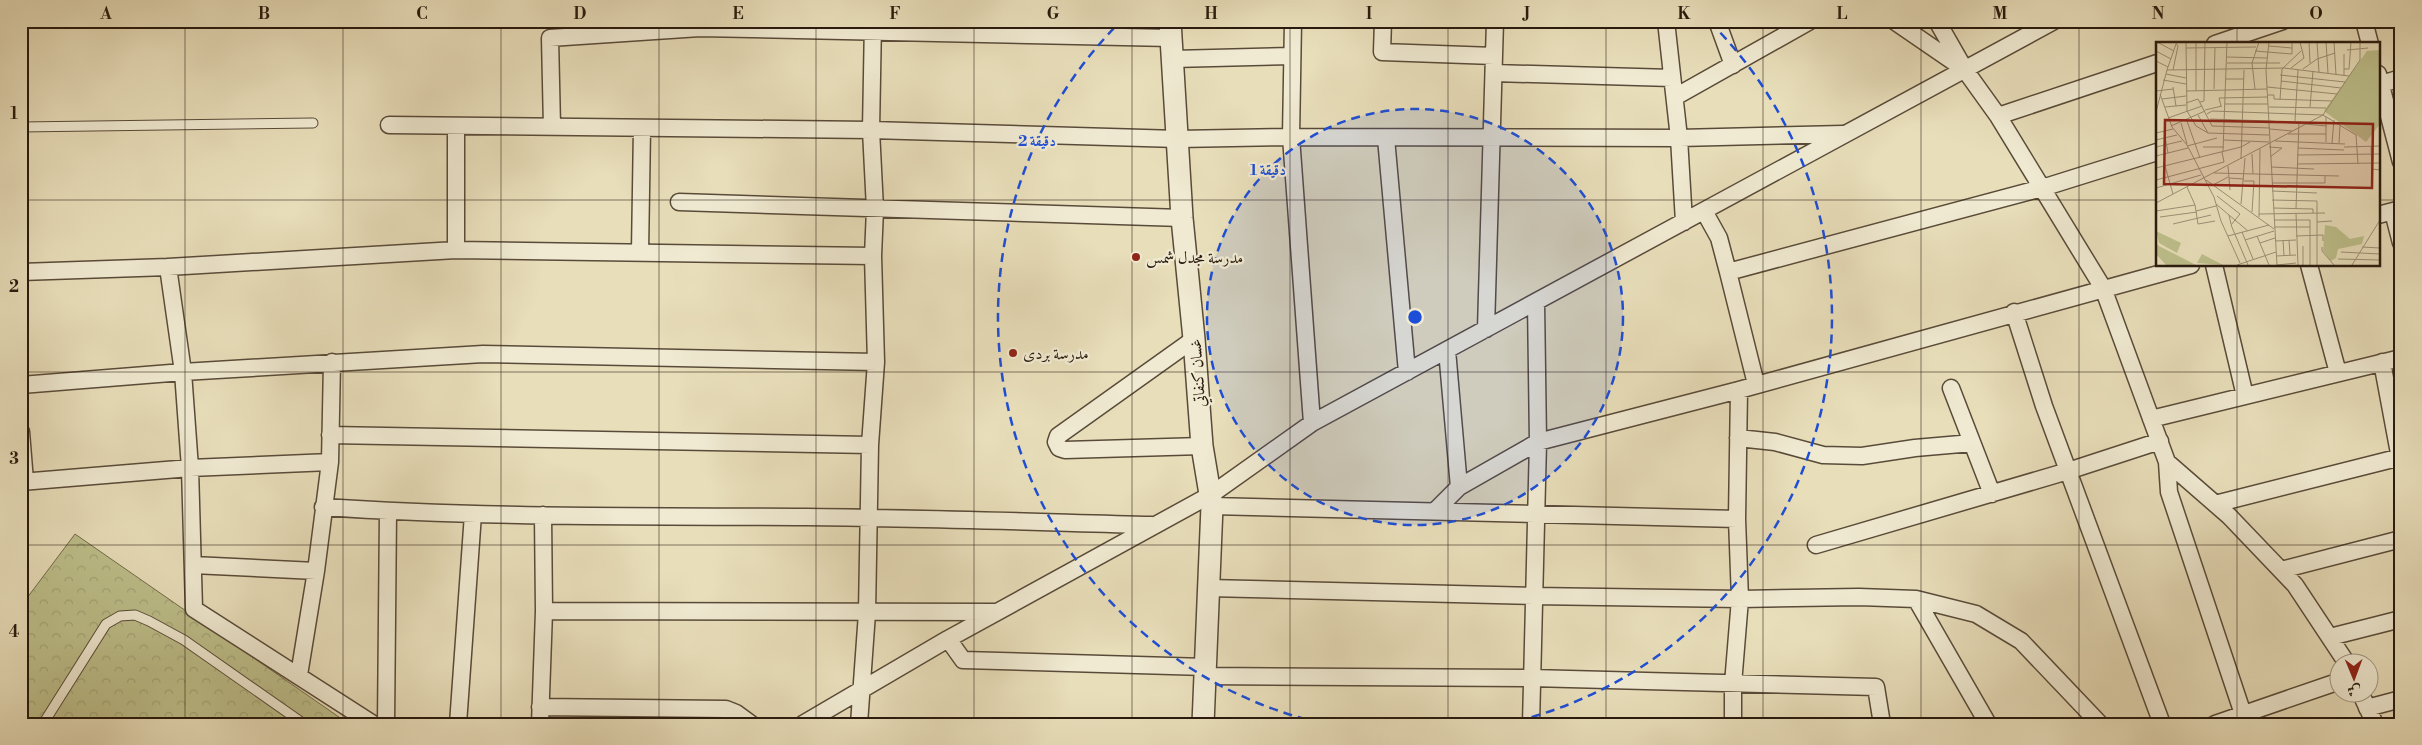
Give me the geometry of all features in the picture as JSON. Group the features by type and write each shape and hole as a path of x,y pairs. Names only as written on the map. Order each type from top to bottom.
{"street":[{"path":"1293,21 1291,137 1312,423"},
{"path":"1383,21 1382,52 1494,56"},
{"path":"1486,329 1495,21"},
{"path":"1666,21 1679,138 1684,222"},
{"path":"1717,21 1733,65"},
{"path":"1674,98 1810,21"},
{"path":"1894,21 1965,70"},
{"path":"1937,21 1965,70 1998,116 2103,288 2167,462 2169,492 2243,714"},
{"path":"803,724 948,639 1152,525 1212,500 1312,423 2054,21"},
{"path":"2221,42 2283,21"},
{"path":"2364,21 2369,42"},
{"path":"552,127 550,38 700,28 873,27 1171,30"},
{"path":"860,724 860,692 867,613 870,445 876,362 873,256 875,209 871,130 873,27"},
{"name":"غسان كنفاتي","path":"1171,30 1182,218 1202,446 1212,500 1203,724"},
{"path":"1173,59 1292,56"},
{"path":"1998,116 2156,63"},
{"path":"1494,73 1672,78"},
{"path":"2380,81 2401,78"},
{"path":"2380,85 2401,162"},
{"path":"389,125 871,130 1178,139 1291,137 1679,138 1843,134"},
{"path":"456,126 456,250"},
{"path":"640,252 642,128"},
{"path":"1386,138 1407,372"},
{"path":"1728,272 2042,188 2156,152"},
{"path":"680,202 1182,218"},
{"path":"1704,211 1719,238 1756,384"},
{"path":"2391,212 2401,243"},
{"path":"21,272 168,267 456,250 873,256"},
{"path":"1436,510 1459,487 1538,442 1739,390 2014,312 2187,266"},
{"path":"2214,266 2245,396"},
{"path":"2309,266 2338,373"},
{"path":"168,267 183,372 190,468 194,609 373,724"},
{"path":"1530,724 1532,596 1538,442 1536,302"},
{"path":"2014,312 2044,406 2162,724"},
{"path":"1194,339 1058,436 1056,442 1059,448 1065,450 1202,446"},
{"path":"1447,350 1459,487"},
{"path":"21,385 332,362 483,354 876,362"},
{"path":"2151,419 2401,358"},
{"path":"299,675 316,572 330,462 332,362"},
{"path":"2215,504 2400,459 2382,362"},
{"path":"1951,388 1992,494"},
{"path":"1733,724 1733,684 1740,599 1737,519 1739,390"},
{"path":"21,432 23,482 190,468 330,462"},
{"path":"330,435 870,445"},
{"path":"1738,438 1775,442 1823,455 1862,456 1915,448 1972,443"},
{"path":"1816,545 1992,494 2160,441"},
{"path":"2167,462 2215,504 2295,585 2340,652"},
{"path":"1212,500 1436,510 1737,519"},
{"path":"323,507 388,512 543,516 869,518 1152,525"},
{"path":"386,724 388,512"},
{"path":"458,724 473,514"},
{"path":"540,724 544,611 543,516"},
{"path":"2281,570 2401,540"},
{"path":"192,565 316,572"},
{"path":"1208,588 1532,596 1740,599 1859,597 1916,599 1976,614 2021,641 2100,724"},
{"path":"1916,599 1988,724"},
{"path":"544,611 997,612"},
{"path":"2330,637 2401,619"},
{"path":"948,639 963,660 1206,672 1876,687 1882,724"},
{"path":"2215,724 2330,684"},
{"path":"2367,708 2401,699"},
{"path":"2364,702 2375,724"},
{"path":"540,707 726,709 736,712 751,724"}],"lane":[{"path":"21,127 314,123"},
{"path":"43,724 106,624 120,616 135,616 184,640 304,724"}],"green space":[{"path":"75,534 349,724 21,724 21,606"}],"place":[{"name":"مدرسة مجدل شمس","path":"1136,257"},
{"name":"مدرسة بردى","path":"1013,353"}]}
